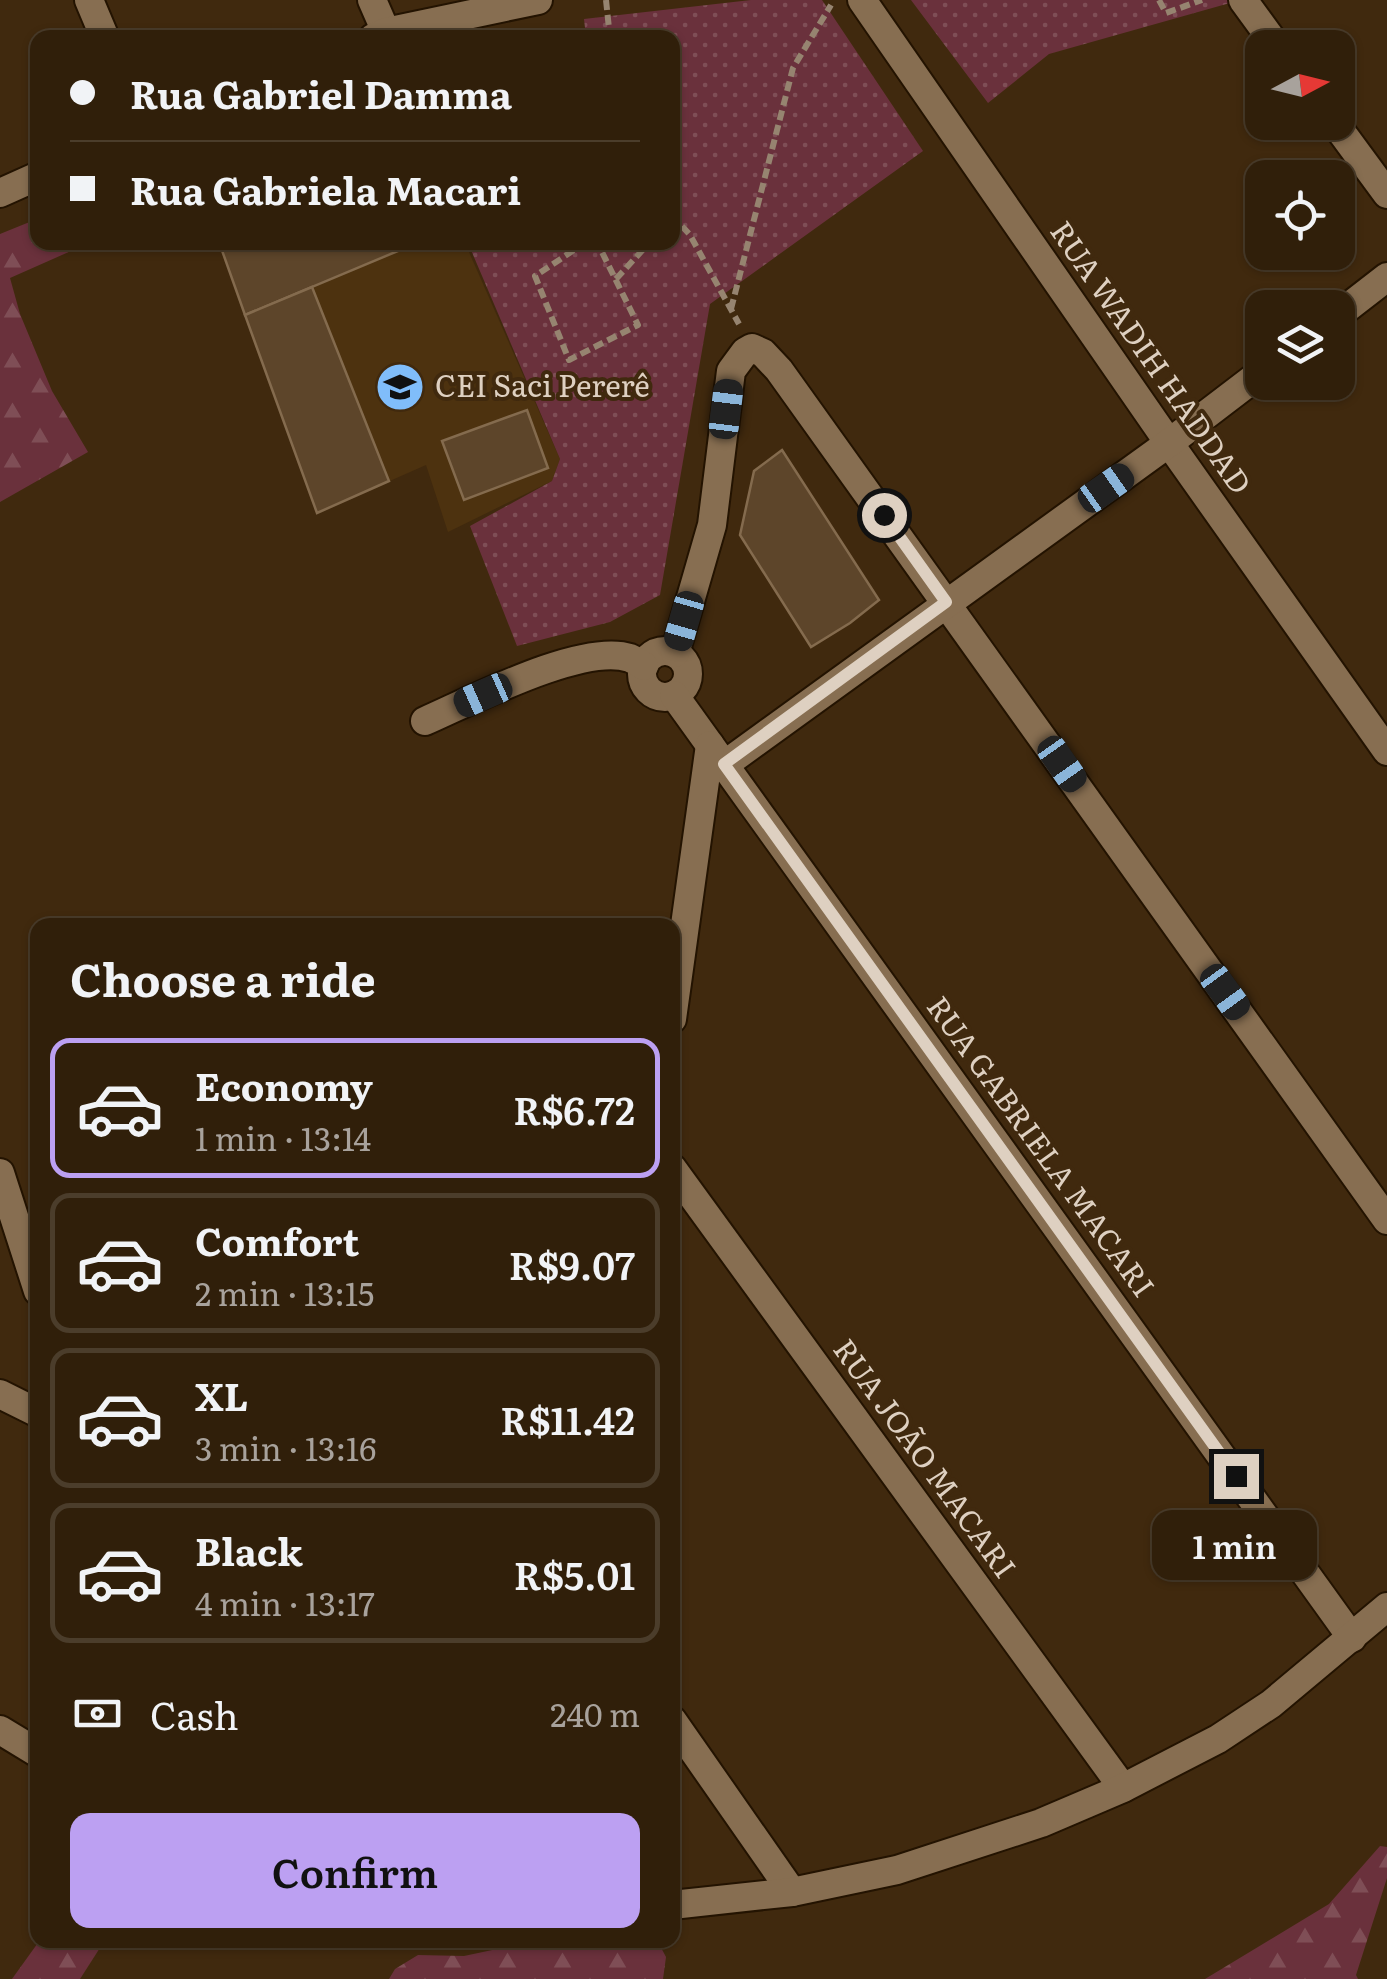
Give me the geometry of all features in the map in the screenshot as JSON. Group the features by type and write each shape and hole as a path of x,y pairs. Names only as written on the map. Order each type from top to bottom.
{"street":[{"path":"89,0 102,30"},
{"path":"372,0 378,30"},
{"path":"402,30 538,0"},
{"name":"RUA WADIH HADDAD","path":"862,0 1387,751"},
{"path":"1243,0 1265,30"},
{"path":"1347,140 1387,194"},
{"path":"0,193 30,180"},
{"path":"1355,302 1387,277"},
{"path":"676,653 712,525 731,370 752,348 780,370 1387,1220"},
{"path":"680,973 717,755 946,602 1245,385"},
{"path":"660,651 676,653 688,671 685,685 674,695 652,693 644,681 648,658 660,651"},
{"path":"425,720 541,670 585,657 627,657 644,666"},
{"name":"RUA GABRIELA MACARI","path":"674,695 1352,1638"},
{"path":"0,1173 30,1266"},
{"name":"RUA JOÃO MACARI","path":"680,1179 1123,1788"},
{"path":"0,1394 30,1409"},
{"path":"680,1904 792,1892 897,1870 1041,1823 1123,1788 1218,1739 1271,1704 1387,1608"},
{"path":"0,1730 30,1748"},
{"path":"680,1731 792,1892"}],"path":[{"path":"606,0 609,30"},
{"path":"731,309 792,68 834,0"},
{"path":"1159,0 1166,13 1202,0"},
{"path":"680,224 690,235 752,348"},
{"path":"574,250 535,276 569,360 638,324 601,250"},
{"path":"616,279 643,250"}],"shaded area":[{"name":"CEI Saci Pererê","path":"222,250 468,250 560,459 552,481 448,532 426,465 317,513"}],"green space":[{"path":"751,0 822,0 923,151 710,304 660,595 610,622 517,646 470,526 552,481 560,459 471,250 680,250 680,30 585,30 584,19"},
{"path":"911,0 1237,1 1049,54 988,103"},
{"path":"30,222 30,250 73,250 10,278 20,314 52,391 88,452 0,502 0,234"},
{"path":"1380,1846 1387,1847 1387,1878 1356,1975 1358,1979 1205,1979 1329,1904"},
{"path":"34,1948 100,1948 80,1979 12,1979"},
{"path":"502,1948 661,1948 666,1957 663,1979 389,1979 395,1969 418,1955 464,1956"}],"building":[{"path":"222,250 400,250 245,315"},
{"path":"312,287 389,481 317,513 245,315"},
{"path":"527,410 548,468 464,500 442,441"},
{"path":"782,450 879,600 811,647 740,535 754,471"}],"place":[{"name":"CEI Saci Pererê","path":"400,387"}],"route":[{"path":"884,515 946,602 724,764 1236,1476"}]}
